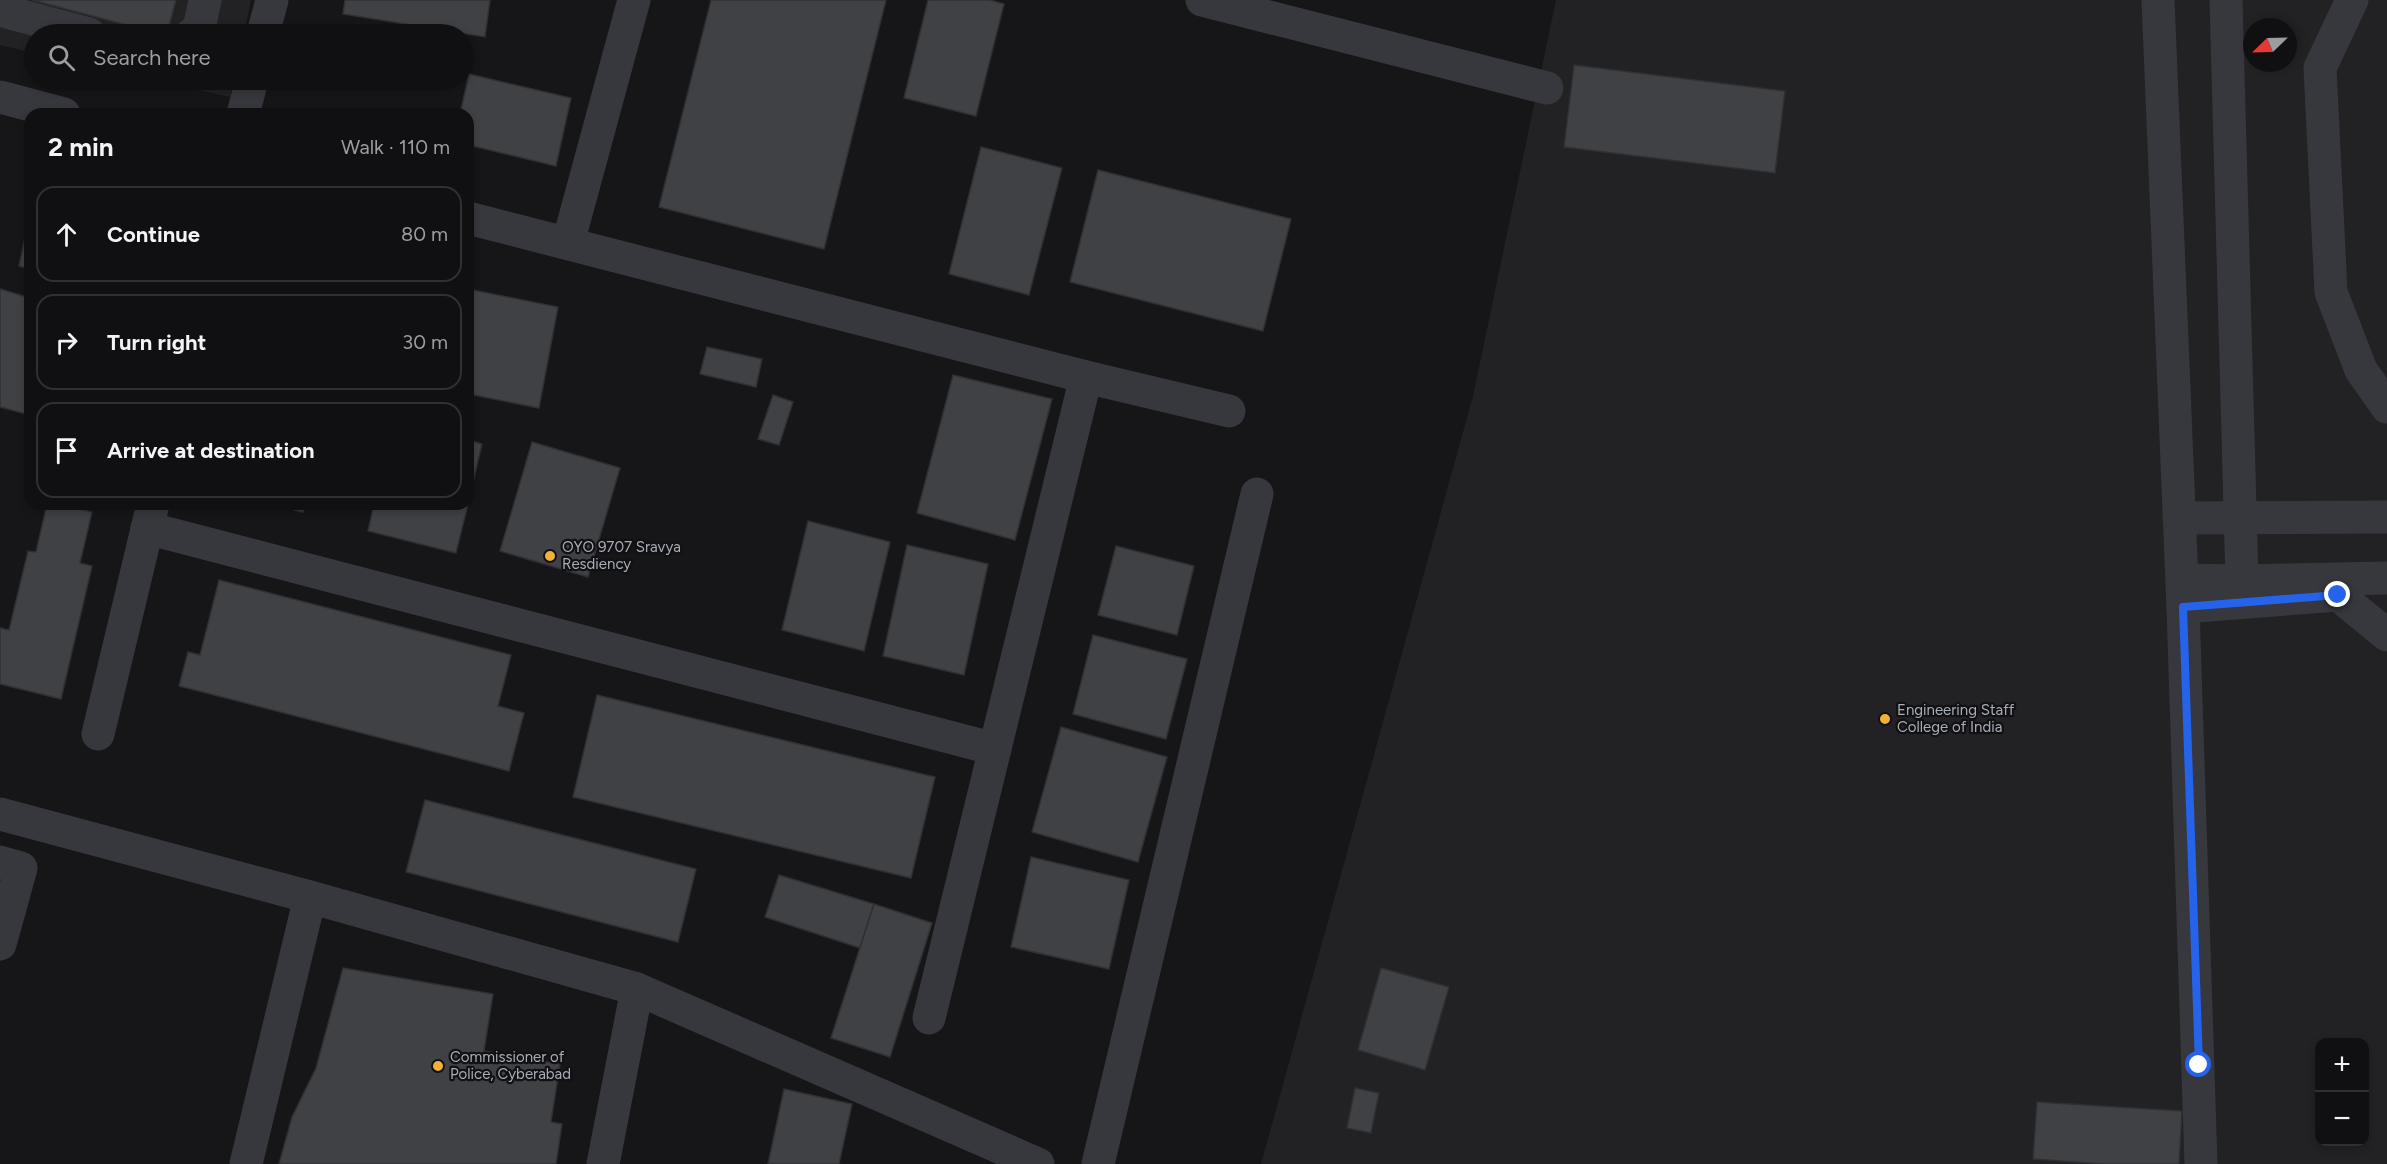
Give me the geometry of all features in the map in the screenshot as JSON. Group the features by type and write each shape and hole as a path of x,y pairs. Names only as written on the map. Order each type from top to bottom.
{"street":[{"path":"200,24 206,0"},
{"path":"266,24 272,0"},
{"path":"568,243 634,0"},
{"path":"1202,0 1547,88"},
{"path":"2158,0 2204,1163"},
{"path":"2226,0 2242,581"},
{"path":"2352,0 2320,68 2331,292 2361,370 2387,407"},
{"path":"0,7 7,12 52,24"},
{"path":"245,108 249,90"},
{"path":"0,97 41,108"},
{"path":"474,220 1086,377 1229,411"},
{"path":"929,1018 1086,377"},
{"path":"1098,1164 1257,494"},
{"path":"98,734 150,516 995,748"},
{"path":"2179,518 2387,517"},
{"path":"2183,593 2242,581 2387,578"},
{"path":"2183,593 2338,595 2387,635"},
{"path":"0,814 310,897 637,989 1038,1164"},
{"path":"0,862 21,868 0,944"},
{"path":"246,1164 310,897"},
{"path":"603,1164 637,989"}],"shaded area":[{"path":"0,0 251,0 246,24 24,24 24,51 0,45"},
{"name":"Engineering Staff College of India","path":"1556,0 2387,0 2387,1164 1261,1164 1473,396"},
{"path":"198,90 232,90 230,97"}],"building":[{"path":"32,0 176,0 170,24 122,24"},
{"path":"345,0 490,0 485,37 474,35 474,24 405,24 343,14"},
{"path":"711,0 886,0 824,249 659,207"},
{"path":"928,0 990,0 1004,4 976,116 904,98"},
{"path":"1574,65 1785,91 1775,173 1564,147"},
{"path":"474,75 571,98 556,166 474,146 474,108 461,108 465,90 474,90"},
{"path":"981,147 1062,168 1029,295 949,274"},
{"path":"1098,170 1291,219 1263,331 1070,282"},
{"path":"24,242 24,267 19,266"},
{"path":"0,289 24,296 24,413 0,407"},
{"path":"474,290 558,307 539,408 474,395"},
{"path":"707,347 762,359 756,387 700,374"},
{"path":"953,375 1052,399 1015,540 917,513"},
{"path":"773,395 793,402 779,445 758,439"},
{"path":"474,442 482,444 474,478"},
{"path":"532,442 620,468 588,577 500,551"},
{"path":"46,510 92,512 80,563 92,566 61,699 0,684 0,628 9,630 28,551 36,552"},
{"path":"373,510 467,510 456,553 368,531"},
{"path":"808,521 890,542 864,651 782,630"},
{"path":"907,545 988,564 964,675 883,656"},
{"path":"1116,546 1194,566 1177,635 1098,615"},
{"path":"219,580 511,655 498,706 524,713 509,771 179,686 188,652 200,655"},
{"path":"1093,635 1187,659 1166,739 1073,714"},
{"path":"597,695 935,777 911,878 573,797"},
{"path":"1061,727 1167,757 1138,862 1032,832"},
{"path":"425,800 696,869 678,942 406,872"},
{"path":"1031,857 1129,880 1109,969 1011,947"},
{"path":"779,875 874,904 860,948 765,917"},
{"path":"874,904 932,923 890,1057 831,1038"},
{"name":"Commissioner of Police, Cyberabad","path":"343,968 493,994 484,1051 560,1064 551,1122 562,1124 556,1164 279,1164 292,1117 316,1068"},
{"path":"1381,968 1449,987 1425,1070 1358,1050"},
{"path":"1355,1088 1379,1093 1371,1133 1347,1128"},
{"path":"784,1089 852,1104 839,1164 768,1164"},
{"path":"2037,1102 2182,1111 2179,1164 2104,1164 2033,1159"}],"place":[{"name":"OYO 9707 Sravya Resdiency","path":"550,556"},
{"name":"Engineering Staff College of India","path":"1885,719"},
{"name":"Commissioner of Police, Cyberabad","path":"438,1066"}],"route":[{"path":"2199,1065 2183,607 2338,595"}]}
